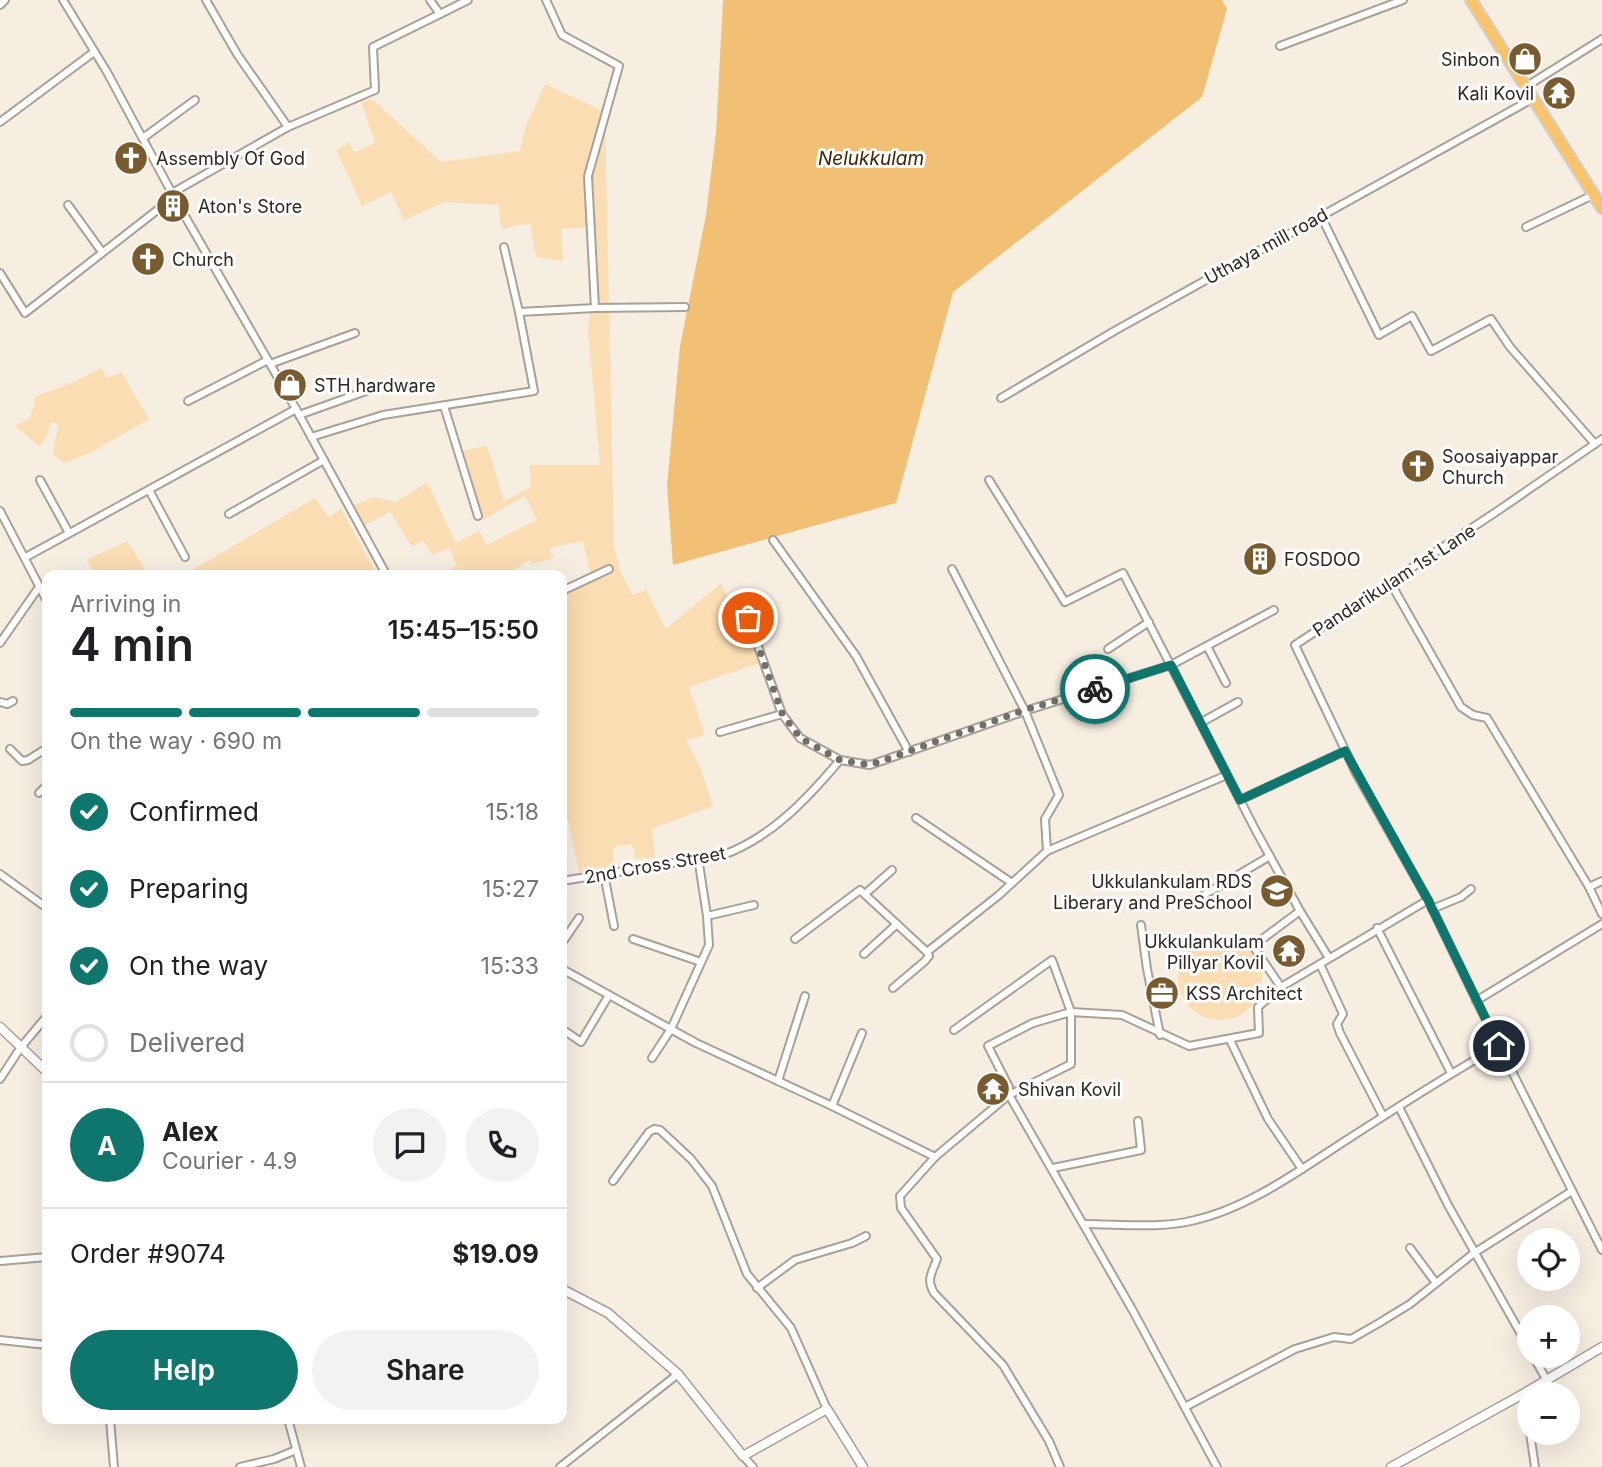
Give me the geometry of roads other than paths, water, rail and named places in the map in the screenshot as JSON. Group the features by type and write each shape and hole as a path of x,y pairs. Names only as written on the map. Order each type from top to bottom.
{"highway":[{"path":"1471,0 1602,208"}],"street":[{"path":"0,5 5,0"},
{"path":"63,0 144,138 173,195 298,412 384,570"},
{"path":"206,0 237,54 288,127"},
{"path":"430,0 440,14"},
{"path":"0,273 25,313 173,195 288,127 375,90 373,47 468,0"},
{"path":"546,0 562,35 619,66 589,176 595,308"},
{"path":"1280,46 1403,0"},
{"path":"1527,86 1602,39"},
{"path":"0,122 94,52"},
{"name":"Uthaya mill road","path":"1001,398 1534,98"},
{"path":"144,138 195,100"},
{"path":"1526,227 1593,195"},
{"path":"68,205 102,253"},
{"path":"1321,216 1379,335 1412,316 1431,351 1491,318 1510,347 1595,444"},
{"path":"311,437 383,415 534,391 504,247"},
{"path":"519,312 685,307"},
{"path":"188,401 269,362 355,333"},
{"path":"26,556 298,412 380,386"},
{"path":"444,406 478,516"},
{"name":"Pandarikulam 1st Lane","path":"1602,439 1295,645 1345,751 1428,900 1602,1250"},
{"path":"229,514 324,460"},
{"path":"40,480 69,533"},
{"path":"989,480 1065,603 1124,573 1240,800 1300,911 1329,958"},
{"path":"149,490 185,556"},
{"path":"0,511 26,556 42,592"},
{"path":"773,540 856,656 909,752"},
{"path":"567,590 609,569"},
{"path":"952,569 1025,710 1059,795 1045,818 1047,851"},
{"path":"1390,582 1461,707 1473,715 1487,718 1589,887 1602,914"},
{"path":"0,643 39,587"},
{"path":"748,618 782,713 800,738 840,760 870,765 1025,710 1171,665 1274,610"},
{"path":"1108,649 1149,622"},
{"path":"1207,646 1226,683"},
{"path":"0,702 7,704 13,701"},
{"path":"1200,723 1238,702"},
{"path":"720,732 782,713"},
{"path":"10,749 22,761 42,751"},
{"path":"1240,800 1345,751"},
{"name":"2nd Cross Street","path":"567,880 723,855 738,849 790,814 810,796 840,760"},
{"path":"926,952 1012,883 1047,851 1227,775"},
{"path":"39,793 42,790"},
{"path":"916,818 1012,883"},
{"path":"1192,902 1270,856"},
{"path":"652,1058 671,1029 709,945 698,857"},
{"path":"865,894 892,870"},
{"path":"0,874 42,904"},
{"path":"604,874 614,926"},
{"path":"1589,887 1602,881"},
{"path":"1432,909 1461,897 1471,889"},
{"path":"795,939 860,890 929,956 893,988"},
{"path":"1217,1467 1084,1224 1009,1095 1009,1087 988,1046 1033,1023 1071,1012 1122,1015 1160,1035 1189,1046 1259,1033 1258,1007 1281,987 1428,900"},
{"path":"707,915 754,905"},
{"path":"1281,987 1253,946 1300,911"},
{"path":"567,936 579,918"},
{"path":"863,954 897,924"},
{"path":"1476,1001 1602,924"},
{"path":"1141,925 1160,1035"},
{"path":"1377,928 1451,1073"},
{"path":"633,939 701,962"},
{"path":"954,1030 1052,960 1071,1012 1071,1064 1009,1095 935,1157 900,1196 901,1208 937,1259 929,1275 929,1285 1003,1365 1049,1441 1060,1467"},
{"path":"1320,964 1343,1014 1337,1024 1340,1033 1383,1116"},
{"path":"567,973 696,1043 832,1105 935,1157"},
{"path":"567,1032 581,1042 608,995"},
{"path":"778,1081 805,996"},
{"path":"0,1079 42,1022"},
{"path":"0,1027 42,1067"},
{"path":"832,1105 862,1033"},
{"path":"1230,1040 1268,1119 1302,1169"},
{"path":"1084,1224 1163,1224 1196,1220 1242,1202 1302,1169 1451,1073 1499,1046"},
{"path":"1399,1107 1474,1254 1517,1328"},
{"path":"1051,1166 1054,1169 1141,1150 1138,1121"},
{"path":"612,1181 654,1129 660,1130 691,1159 712,1186 747,1274 791,1328 827,1409 863,1467"},
{"path":"1185,1407 1295,1349 1334,1337 1352,1339 1410,1304 1474,1254 1572,1191"},
{"path":"757,1288 794,1260 852,1243 866,1236"},
{"path":"1410,1248 1436,1283"},
{"path":"0,1261 42,1257"},
{"path":"567,1292 608,1313 678,1374 753,1467"},
{"path":"0,1340 42,1344"},
{"path":"1543,1382 1602,1347"},
{"path":"1540,1368 1546,1380"},
{"path":"559,1467 678,1374"},
{"path":"1391,1467 1517,1397"},
{"path":"743,1456 827,1409"},
{"path":"110,1424 114,1467"},
{"path":"289,1424 301,1467"},
{"path":"1532,1445 1535,1467"},
{"path":"243,1467 296,1450"}],"water":[{"name":"Nelukkulam","path":"723,0 1222,0 1227,9 1202,97 953,292 896,503 673,565 667,486 680,346 706,215 716,133"}],"place":[{"name":"Sinbon","path":"1525,59"},
{"name":"Kali Kovil","path":"1559,93"},
{"name":"Assembly Of God","path":"131,158"},
{"name":"Aton's Store","path":"173,206"},
{"name":"Church","path":"148,259"},
{"name":"STH hardware","path":"290,385"},
{"name":"Soosaiyappar Church","path":"1418,466"},
{"name":"FOSDOO","path":"1260,559"},
{"name":"Ukkulankulam RDS Liberary and PreSchool","path":"1277,891"},
{"name":"Ukkulankulam Pillyar Kovil","path":"1289,951"},
{"name":"KSS Architect","path":"1162,993"},
{"name":"Shivan Kovil","path":"993,1089"}]}
